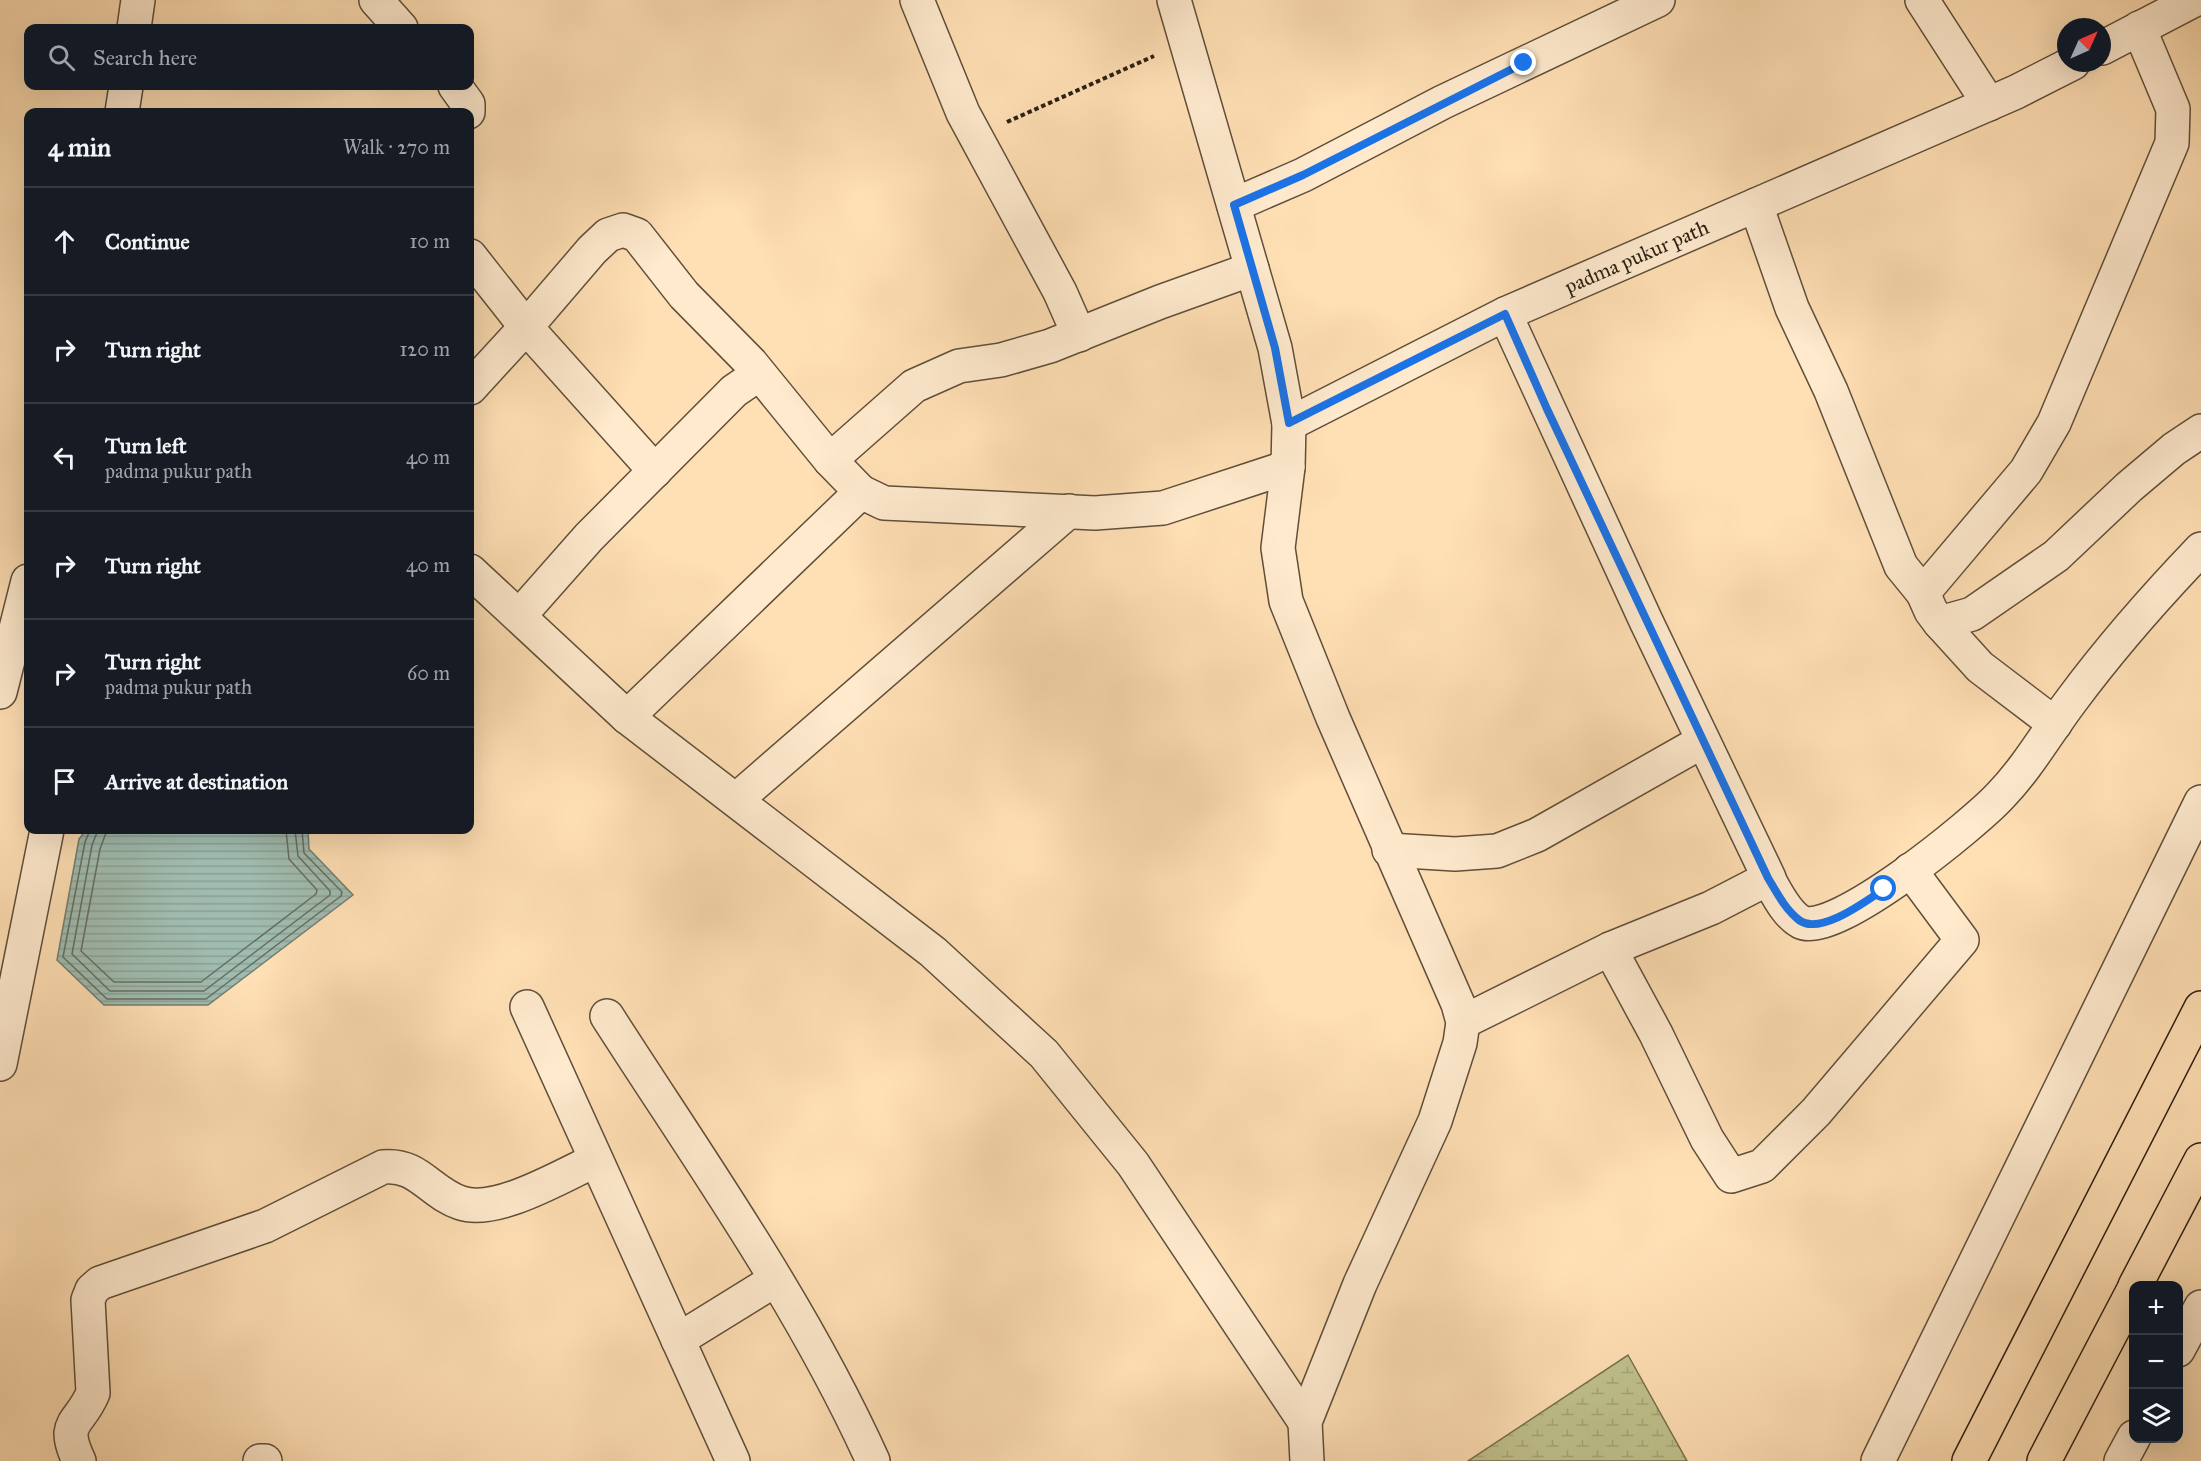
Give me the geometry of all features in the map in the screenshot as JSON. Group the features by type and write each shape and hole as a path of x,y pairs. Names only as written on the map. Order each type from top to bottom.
{"highway":[{"path":"1969,1461 2201,1008"},
{"path":"2137,1281 2201,1160"},
{"path":"2044,1461 2129,1297"}],"street":[{"path":"135,24 138,0"},
{"path":"376,0 397,24"},
{"path":"917,0 974,134 1054,282 1079,335"},
{"path":"1174,0 1275,348 1289,423 1288,467 1278,548 1286,601 1389,850 1458,1005 1463,1022 1460,1043 1435,1121 1360,1284 1305,1422 1307,1461"},
{"path":"1234,205 1303,175 1443,102 1658,0"},
{"path":"1922,0 1989,104"},
{"path":"2111,43 2194,0"},
{"path":"1923,593 2026,471 2054,423 2172,143 2173,109 2139,28"},
{"name":"padma pukur path","path":"1289,423 1505,314 1989,104 2057,71"},
{"path":"123,108 126,90"},
{"path":"458,90 468,104 468,108"},
{"path":"1756,206 1792,308 1831,391 1901,566 1923,593 1940,623 1980,667 2055,724"},
{"path":"474,384 592,250 608,235 623,230 637,235 684,295 759,374 830,460 861,492 884,503 1095,513 1163,508 1288,467"},
{"path":"474,260 526,327 655,471"},
{"path":"830,460 914,386 959,366 1001,360 1050,346 1252,269"},
{"path":"1505,314 1547,409 1768,878 1782,902 1801,922 1819,924 1843,915 1910,870 1971,823 2000,797 2116,643 2201,549"},
{"path":"520,615 589,537 734,391 759,374"},
{"path":"1940,623 1972,614 2056,556 2129,487 2174,449 2201,431"},
{"path":"627,717 861,492"},
{"path":"736,800 1069,512"},
{"path":"474,575 627,717 933,952 1044,1054 1133,1164 1305,1422"},
{"path":"0,692 24,597"},
{"path":"1389,850 1455,854 1497,850 1537,835 1703,741"},
{"path":"1878,1461 2201,802"},
{"path":"0,1064 46,834"},
{"path":"1610,949 1656,1034 1707,1139 1731,1176 1762,1166 1816,1112 1962,939 1910,870"},
{"path":"1463,1022 1610,949 1711,908 1768,878"},
{"path":"527,1007 733,1461"},
{"path":"607,1016 775,1280 848,1405 873,1461"},
{"path":"68,1457 73,1423 88,1404 93,1393 88,1300 92,1290 100,1283 265,1226 383,1167 398,1165 462,1204 486,1206 511,1198 596,1160"},
{"path":"678,1340 775,1280"},
{"path":"2183,1341 2201,1307"},
{"path":"2121,1461 2130,1443"},
{"path":"260,1461 265,1461"}],"path":[{"path":"974,134 1019,118 1187,41"}],"green space":[{"path":"1628,1355 1687,1461 1468,1461"}],"water":[{"path":"83,834 308,834 309,849 353,895 208,1005 104,1005 57,960 79,839"}],"route":[{"path":"1524,63 1365,141 1303,175 1234,205 1275,348 1289,423 1505,314 1646,621 1768,878 1782,902 1801,922 1819,924 1843,915 1884,889"}]}
